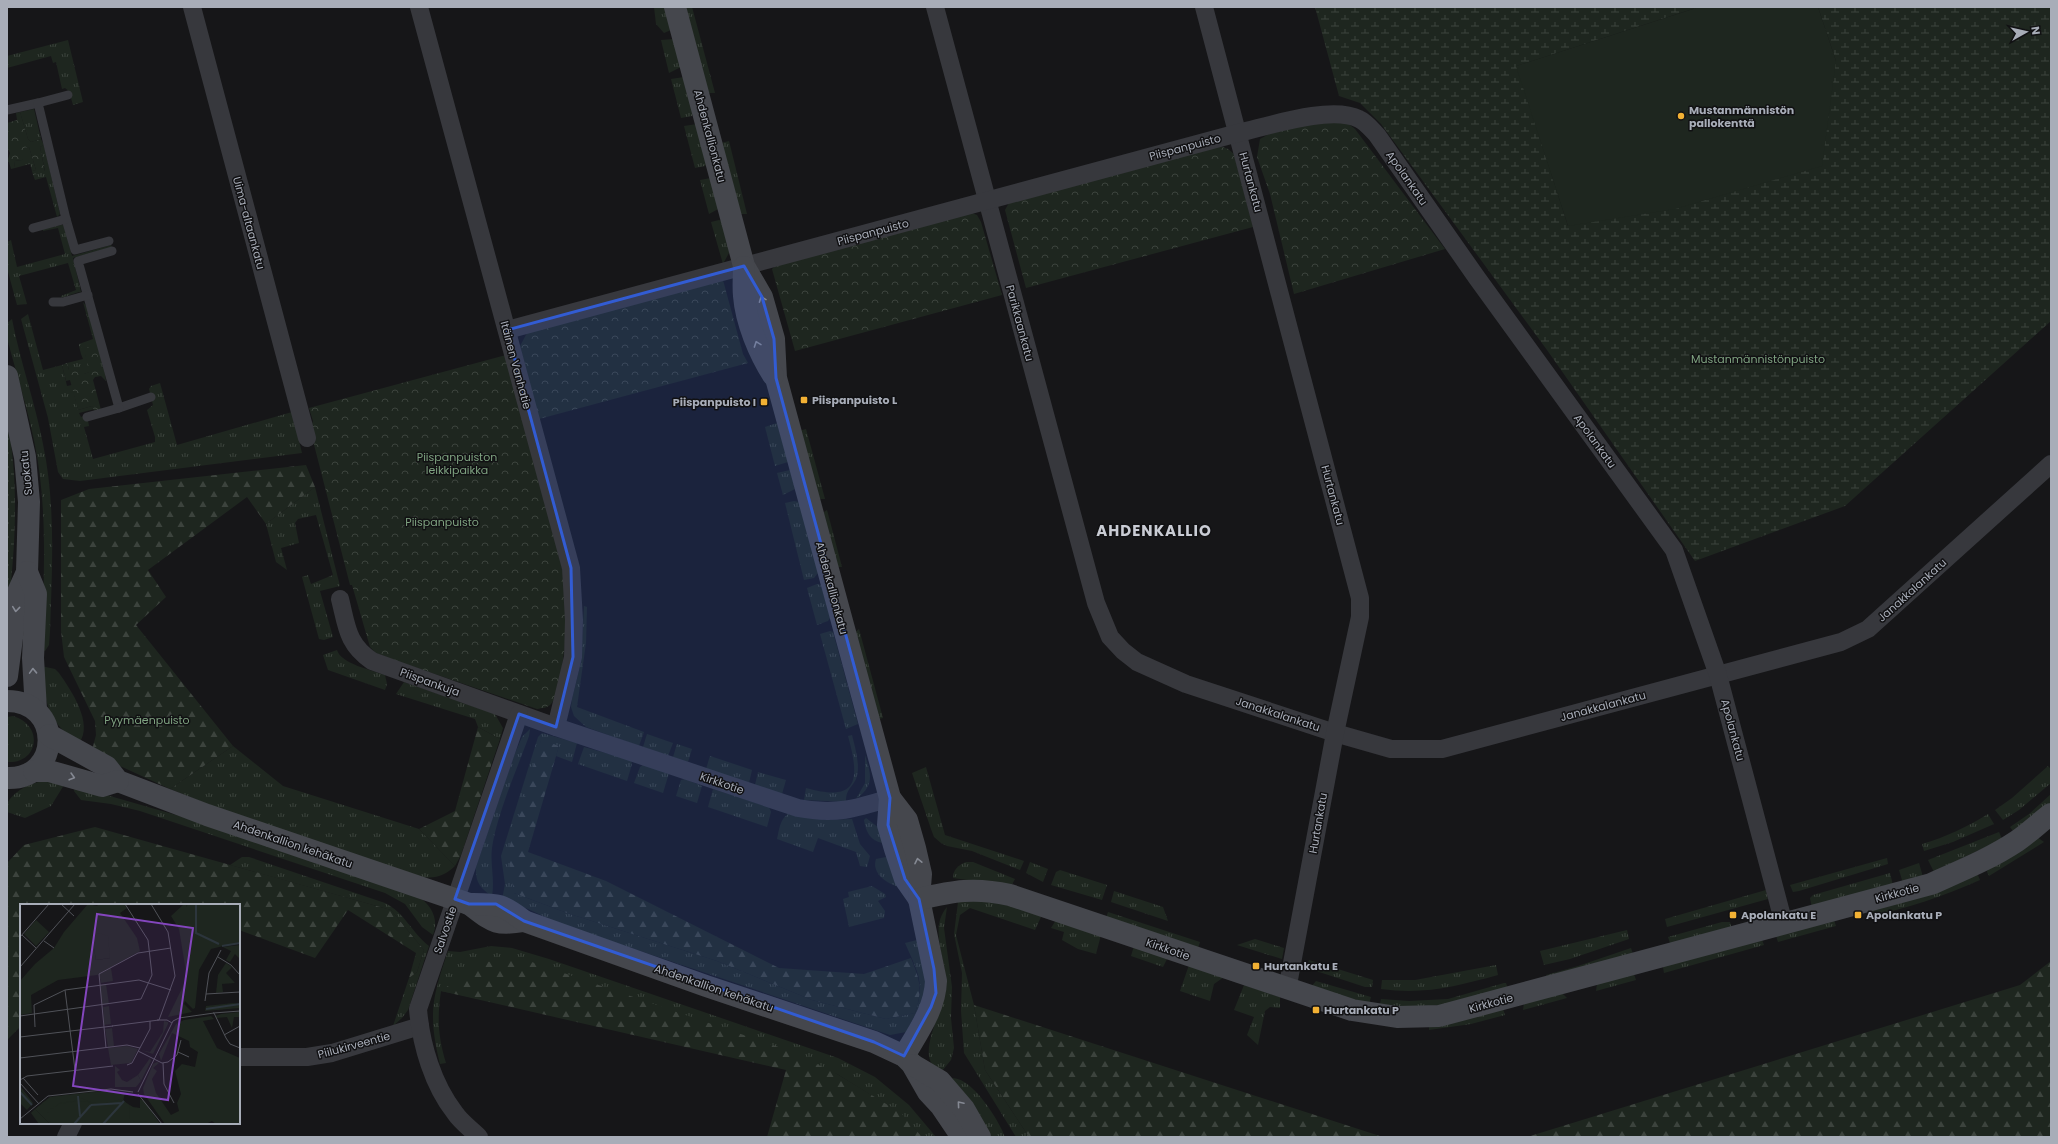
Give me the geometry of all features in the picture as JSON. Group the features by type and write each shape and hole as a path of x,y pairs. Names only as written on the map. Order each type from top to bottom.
{"street":[{"name":"Uima-altaankatu","path":"192,7 307,438"},
{"name":"Itäinen Vanhatie","path":"419,7 566,550 573,586 573,657 556,727"},
{"name":"Ahdenkallionkatu","path":"675,7 744,266 744,296 756,341 763,358 776,378 890,798 888,825 905,879 919,899 934,969 936,994 908,1060"},
{"name":"Parikkaankatu","path":"935,7 986,201 1096,603 1110,637"},
{"name":"Hurtankatu","path":"1204,7 1360,598 1360,617 1335,733 1287,990"},
{"name":"Apolankatu","path":"1238,133 1326,114 1348,115 1361,119 1378,135 1477,278 1674,550 1718,675 1784,924"},
{"name":"Piispanpuisto","path":"507,330 1238,133"},
{"name":"Suokatu","path":"7,376 25,456 29,502 27,572 18,592 7,676"},
{"name":"Janakkalankatu","path":"1110,637 1123,651 1137,662 1186,684 1335,733 1391,749 1442,749 1841,642 1868,629 2051,464"},
{"name":"Suokatu","path":"27,572 36,594 33,658 36,710"},
{"name":"Piispankuja","path":"340,599 349,634 356,649 372,661 556,727"},
{"path":"7,701 18,702 36,710 44,721 49,734 46,755 16,779"},
{"name":"Salvostie","path":"479,1137 455,1113 436,1082 420,1026 418,1009 462,902 518,714"},
{"name":"Kirkkotie","path":"556,727 798,808 827,812 848,810 890,798"},
{"name":"Ahdenkallion kehäkatu","path":"49,734 107,767 118,781 207,815 462,902 496,904 508,908 524,921 706,986 874,1042 908,1060 940,1081 964,1109 980,1137"},
{"path":"16,779 49,771 102,786 118,781"},
{"name":"Kirkkotie","path":"919,899 963,890 979,890 1010,895 1287,990 1352,1010 1397,1017 1439,1016 1930,884 1966,869 1994,854 2018,840 2051,814"},
{"name":"Piilukirveentie","path":"240,1057 307,1057 332,1053 420,1026"},
{"path":"908,1060 928,1092 941,1106 962,1137"},
{"path":"66,1137 72,1124"}],"lane":[{"path":"7,110 68,96"},
{"path":"38,104 75,250 109,241"},
{"path":"34,228 66,219"},
{"path":"112,251 78,261 119,408"},
{"path":"53,302 63,302 88,295"},
{"path":"87,417 151,397"}],"highlighted area":[{"path":"744,266 762,297 774,339 776,378 890,798 888,825 905,879 919,899 934,969 936,993 931,1007 904,1056 874,1042 524,921 496,904 469,904 455,899 519,714 556,727 573,657 571,568 507,330"}],"green space":[{"path":"654,7 665,7 671,30 664,33 656,24"},
{"path":"685,7 692,7 715,93 708,93"},
{"name":"Mustanmännistönpuisto","path":"1315,7 1699,7 1517,66 1568,226 1836,61 1818,7 2051,7 2051,321 1845,506 1695,561 1547,350 1381,124 1360,103 1339,96"},
{"name":"Mustanmännistön pallokenttä","path":"1699,7 1818,7 1836,61 1822,166 1675,209 1568,226 1516,66"},
{"path":"674,39 681,67 669,73 661,40"},
{"path":"68,40 83,102 73,105 69,91 65,88 62,89 56,62 53,63 51,56 7,68 7,56"},
{"path":"684,77 693,112 692,116 681,118 671,79"},
{"path":"34,109 41,139 31,142 28,139 20,112"},
{"path":"20,112 28,139 31,142 41,139 44,145 40,147 45,172 33,175 32,171 36,170 29,147 24,148 25,155 22,160 14,161 15,168 11,169 9,162 7,162 10,153 7,147 7,123 17,120 16,113"},
{"path":"1330,120 1345,121 1355,129 1445,249 1294,294 1270,194 1257,157 1260,139 1271,133"},
{"path":"697,124 707,163 705,166 695,168 684,126"},
{"path":"729,141 747,214 741,214 721,143"},
{"path":"44,145 60,214 57,217 46,177 35,180 33,175 45,171 40,147"},
{"path":"1220,146 1228,149 1234,154 1253,227 1026,288 1005,210 1010,201"},
{"path":"29,147 36,170 32,171 30,164 15,168 14,161 22,160 24,148"},
{"path":"711,178 720,208 709,214 700,180"},
{"path":"969,212 977,215 981,222 1002,295 795,351 772,269 778,264"},
{"path":"719,220 722,221 730,251 723,264 711,222"},
{"path":"64,225 72,256 111,245 112,247 73,258 81,292 61,298 61,296 76,290 68,263 19,276 27,304 17,305 7,268 7,242 11,240 17,267 65,254 58,228 43,231 43,229"},
{"path":"723,280 743,354 748,363 539,419 520,346 527,333"},
{"path":"83,302 87,307 104,367 102,368 79,346 79,344 93,339"},
{"path":"28,314 43,370 62,365 67,386 72,385 78,410 92,406 95,409 79,413 81,417 87,415 89,426 84,427 93,459 155,442 155,437 147,410 153,405 149,389 151,386 160,383 177,445 292,412 302,453 80,481 63,479 58,472 48,418 21,319"},
{"path":"12,319 40,428 50,491 52,585 49,645 45,651 42,650 44,564 40,477 38,459 26,407 7,338 7,323"},
{"path":"94,345 102,368 104,367 106,381 101,376 95,377 93,380 101,410 95,412 92,406 78,410 70,380 66,381 62,365 67,363 69,370 82,366 84,374 89,372 85,354 81,354 79,346 83,349"},
{"path":"85,353 90,372 84,374 69,370 67,363 83,359 81,354"},
{"name":"Piispanpuisto","path":"506,355 563,571 565,584 565,638 558,688 555,698 550,705 545,708 537,709 394,660 376,653 370,647 352,585 350,585 310,429 313,421 309,408"},
{"path":"7,418 14,469 15,519 7,619"},
{"path":"777,423 788,462 775,466 765,427"},
{"path":"806,429 825,499 817,499 799,431"},
{"name":"Pyymäenpuisto","path":"306,465 315,487 266,524 247,497 148,570 166,597 136,625 233,746 170,789 107,760 92,750 96,735 95,721 64,657 61,631 61,500 89,489"},
{"path":"790,470 795,489 783,495 777,473"},
{"path":"315,487 340,586 320,591 333,637 324,640 319,639 302,577 308,575 311,584 333,575 316,515 298,519 295,523 299,543 281,548 287,570 276,562 266,524"},
{"path":"794,501 799,502 818,573 814,578 804,580 785,503"},
{"path":"827,510 842,567 835,567 821,514"},
{"path":"817,584 821,585 830,618 828,621 817,625 807,588"},
{"path":"584,606 587,607 586,643 577,707 644,732 639,746 586,727 574,716 571,707 581,662"},
{"path":"859,629 883,718 879,719 854,633"},
{"path":"830,631 833,632 858,724 846,729 820,634"},
{"path":"337,650 344,659 351,663 385,675 387,684 385,690 328,670 323,655"},
{"path":"41,666 55,669 75,698 84,726 83,735 79,743 68,735 54,719 46,701"},
{"path":"404,682 495,714 503,728 500,739 478,727 475,719 396,694"},
{"path":"13,716 23,721 30,727 34,743 31,751 26,757 18,761 7,762 7,717"},
{"path":"478,727 500,739 461,855 455,866 419,829 455,811"},
{"path":"530,729 529,736 498,821 492,848 492,896 479,884 476,876 476,867 513,758 522,737"},
{"path":"542,733 577,743 572,762 556,756 559,746 541,741 514,893 567,913 717,961 812,1000 886,1019 915,1013 920,993 919,977 905,943 917,940 925,968 926,994 906,1032 890,1035 560,924 528,909 502,900 505,884 501,856 538,737"},
{"path":"647,734 673,743 668,756 643,747"},
{"path":"852,735 858,769 856,779 847,794 846,802 804,800 806,788 824,792 837,792 846,789 851,784 854,775 854,764 848,736"},
{"path":"541,740 559,746 528,852 606,881 779,968 864,974 911,958 917,973 920,991 915,1013 886,1019 812,1000 717,961 567,913 514,893 508,852"},
{"path":"677,744 692,749 688,762 673,757"},
{"path":"233,746 283,786 419,829 455,866 440,876 422,877 225,811 170,789"},
{"path":"584,747 631,760 632,764 627,781 578,764"},
{"path":"865,755 870,774 869,784 862,794 856,799 865,783"},
{"path":"710,756 752,770 749,783 706,769"},
{"path":"644,764 669,773 663,793 634,783 640,767"},
{"path":"2048,766 2051,769 2051,783 2019,810 2003,820 1995,810 2012,798"},
{"path":"926,767 945,835 1024,861 1020,870 972,851 947,846 934,837 912,773"},
{"path":"758,772 786,780 782,794 755,785"},
{"path":"685,779 702,786 697,803 676,796 681,780"},
{"path":"48,780 64,785 51,806 25,818 7,812 7,803 20,790 30,785"},
{"path":"75,786 190,819 418,896 427,904 435,918 435,929 433,935 422,927 405,904 385,893 140,811 111,804 81,800 74,791"},
{"path":"713,789 769,807 771,812 767,827 708,807"},
{"path":"2051,794 2051,803 2013,831 2010,827 2029,814"},
{"path":"788,814 828,820 852,819 860,844 870,856 867,867 860,866 856,852 818,838 813,852 777,839 779,828 785,816"},
{"path":"1988,814 1994,824 1953,842 1924,851 1922,844 1956,831"},
{"path":"866,818 879,828 883,843 875,840 869,835 864,820"},
{"path":"95,827 391,910 424,950 417,972 409,978 416,953 348,910 315,958 240,930 240,904 20,904 20,1027 7,1040 7,863 24,845"},
{"path":"1999,832 2002,839 1934,872 1928,860"},
{"path":"2037,837 2044,842 1989,876 1987,872 1988,868"},
{"path":"891,856 899,887 882,878 876,869 876,859"},
{"path":"242,857 249,857 385,903 398,912 429,946 408,1010 402,1018 393,1026 409,978 417,972 424,950 391,910 230,865"},
{"path":"1887,858 1888,864 1799,891 1793,892 1790,885"},
{"path":"966,862 973,862 1015,879 1011,886 953,878 956,868"},
{"path":"1030,862 1048,869 1043,882 1026,873"},
{"path":"1919,863 1923,877 1903,883 1899,870"},
{"path":"1060,870 1107,885 1102,900 1051,885 1056,872"},
{"path":"1890,873 1893,885 1812,908 1810,898 1813,895"},
{"path":"1977,873 1980,880 1952,892 1926,901 1868,917 1867,911"},
{"path":"872,886 885,894 886,897 878,901 885,911 884,918 849,927 843,899 849,897 848,892"},
{"path":"1766,890 1768,899 1667,927 1665,919"},
{"path":"1114,891 1163,907 1168,921 1111,902"},
{"path":"987,900 1038,913 1041,917 1035,930 970,908 960,915 956,935 974,1005 985,1070 1029,1137 1016,1137 964,1053 961,1011 962,973 954,934 958,902"},
{"path":"947,907 944,928 952,987 951,1018 954,1048 951,1060 942,1071 933,1065 929,1057 929,1046 945,996 946,976 940,945 939,925"},
{"path":"1108,912 1200,942 1198,948 1106,918"},
{"path":"1056,920 1101,935 1096,954 1078,949 1062,940 1064,932 1051,928"},
{"path":"1834,920 1836,926 1778,942 1776,936"},
{"path":"1722,922 1730,922 1732,929 1670,943 1668,937"},
{"path":"1627,930 1629,939 1570,959 1544,965 1540,951"},
{"path":"1255,939 1284,948 1282,959 1237,945"},
{"path":"1762,940 1764,945 1664,973 1663,967 1665,965"},
{"path":"491,946 512,948 549,959 838,1058 875,1077 909,1105 936,1137 922,1137 900,1113 837,1074 441,991 439,1027 441,1045 446,1063 440,1064 436,1047 433,1019 435,994 448,951 460,952"},
{"path":"1134,946 1168,957 1163,967 1131,956"},
{"path":"1631,948 1633,954 1547,980 1546,975"},
{"path":"526,960 790,1051 837,1074 901,1113 922,1137 767,1137 786,1070 441,991 481,962"},
{"path":"1309,960 1373,980 1372,987 1365,987 1307,968"},
{"path":"2051,961 2051,1137 1527,1137 2020,985"},
{"path":"1189,965 1224,977 1214,984 1210,1001 1180,991"},
{"path":"1496,965 1498,975 1455,986 1412,991 1381,989 1382,980 1415,980"},
{"path":"1634,974 1636,980 1596,991 1597,984"},
{"path":"1316,981 1371,997 1369,1004 1310,988"},
{"path":"1506,983 1508,989 1444,1005 1410,1008 1380,1004 1381,999 1409,1001 1448,999"},
{"path":"1244,985 1280,997 1280,1008 1270,1007 1265,1011 1258,1045 1247,1035 1254,1017 1234,1010"},
{"path":"1562,993 1567,998 1523,1010 1524,1003"},
{"path":"974,1005 1383,1137 1029,1137 985,1070"},
{"path":"1503,1009 1505,1015 1471,1024 1429,1030 1429,1025"},
{"path":"953,1078 961,1080 969,1085 984,1101 997,1120 1005,1137 987,1137 948,1082"}],"place":[{"name":"Mustanmännistön pallokenttä","path":"1681,116"},
{"name":"Piispanpuisto L","path":"804,400"},
{"name":"Piispanpuisto I","path":"764,402"},
{"name":"Apolankatu E","path":"1733,915"},
{"name":"Apolankatu P","path":"1858,915"},
{"name":"Hurtankatu E","path":"1256,966"},
{"name":"Hurtankatu P","path":"1316,1010"}],"district":[{"name":"AHDENKALLIO","path":"1154,531"}],"park label":[{"name":"Piispanpuiston leikkipaikka","path":"457,463"}]}
